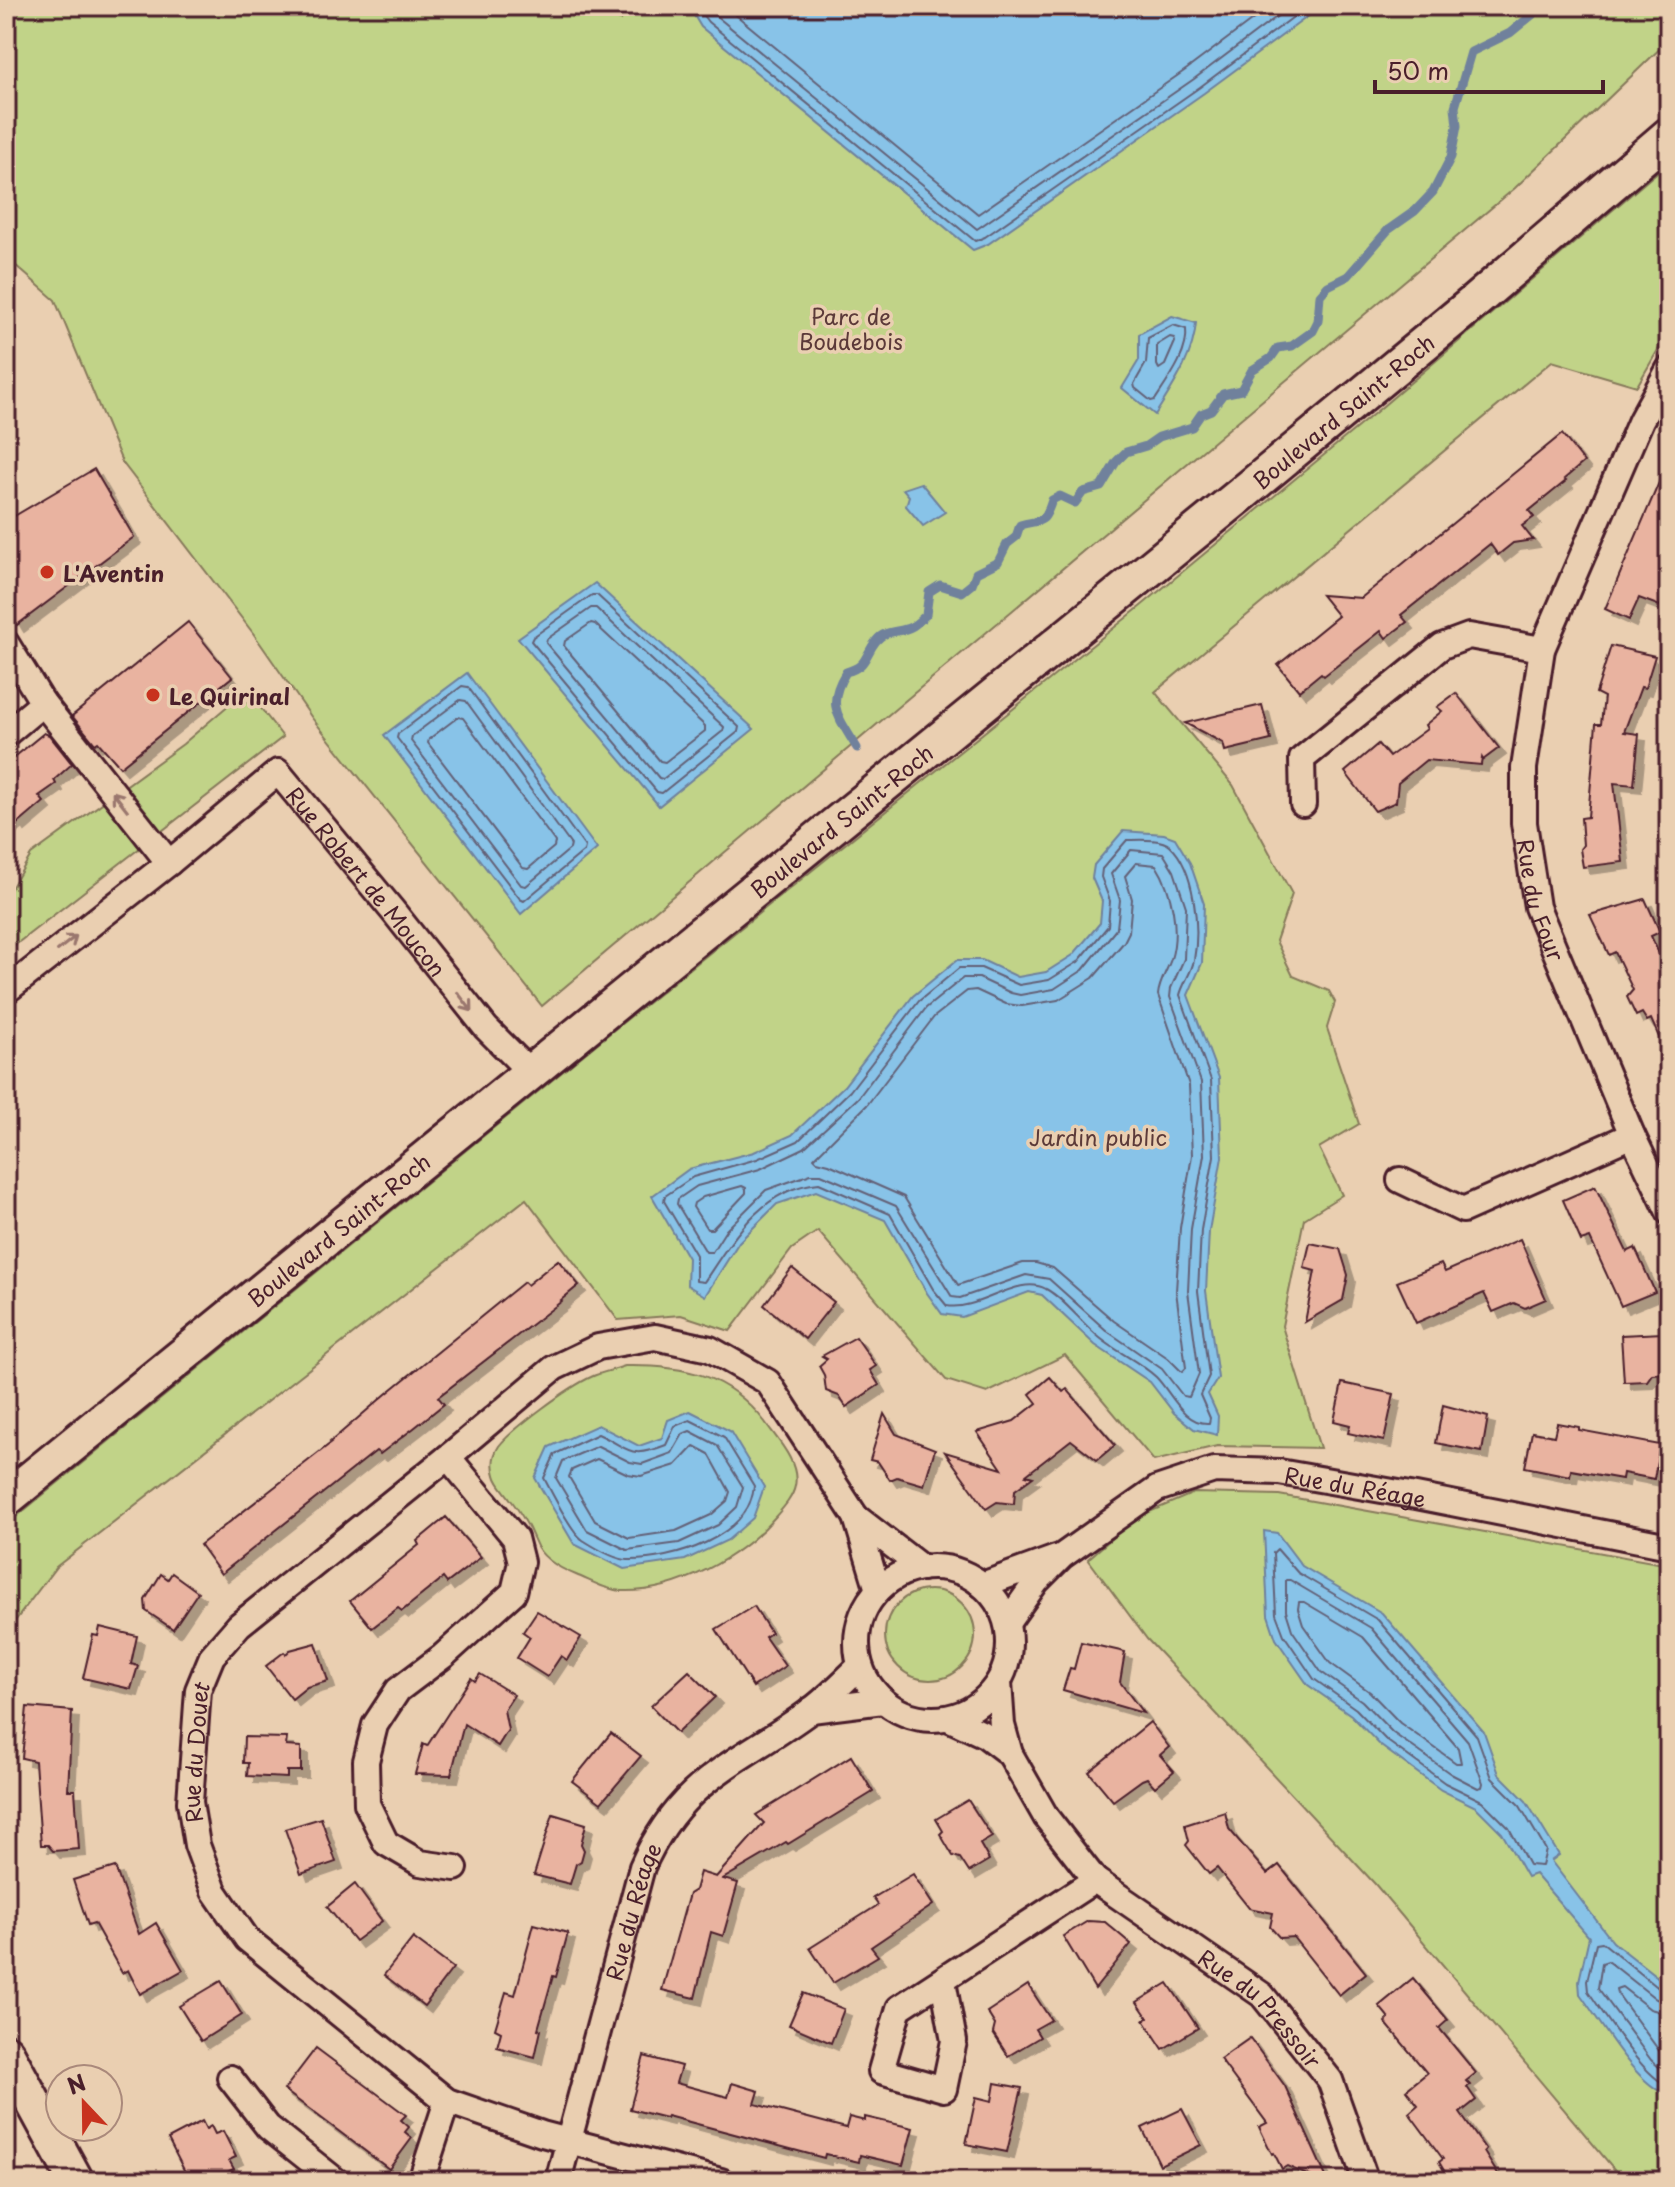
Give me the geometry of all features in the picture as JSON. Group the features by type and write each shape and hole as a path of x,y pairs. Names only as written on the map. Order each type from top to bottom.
{"main road":[{"name":"Boulevard Saint-Roch","path":"6,1499 1267,473 1473,303 1669,135"},
{"path":"6,2052 76,2181"}],"street":[{"name":"Rue du Four","path":"1669,369 1641,420 1542,649 1524,768 1524,823 1537,907 1632,1135 1669,1212"},
{"path":"1303,804 1302,759 1442,646 1469,636 1542,649"},
{"path":"6,643 43,703 169,863"},
{"path":"6,734 43,703"},
{"name":"Rue Robert de Moucon","path":"6,991 169,863 278,772 486,1028 530,1072"},
{"path":"1400,1180 1463,1210 1632,1135"},
{"name":"Rue du Douet","path":"721,2181 542,2134 447,2101 247,1939 214,1891 197,1845 190,1802 198,1690 212,1656 239,1625 554,1368 598,1347 655,1337 710,1349 768,1382 856,1517"},
{"path":"448,1457 515,1538 521,1562 514,1592 443,1656 398,1690 375,1725 366,1761 367,1804 386,1843 420,1863 455,1868"},
{"name":"Rue du Réage","path":"1062,1556 1157,1489 1214,1470 1279,1472 1669,1546"},
{"path":"856,1517 922,1568"},
{"path":"856,1517 878,1590"},
{"path":"982,1585 1062,1556"},
{"path":"1007,1623 1036,1582 1062,1556"},
{"path":"922,1568 943,1568 964,1574 982,1585 997,1602 1007,1623 1010,1643 1007,1663 999,1682 986,1698 969,1711 948,1718 925,1719 902,1713 883,1701 869,1685 860,1666 857,1646 859,1625 866,1606 878,1590 898,1575 922,1568"},
{"name":"Rue du Réage","path":"558,2181 642,1867 655,1838 688,1796 715,1773 811,1710 860,1666"},
{"path":"999,1682 1002,1725 1010,1754"},
{"path":"811,1710 883,1701"},
{"path":"948,1718 985,1735 1010,1754"},
{"name":"Rue du Pressoir","path":"1010,1754 1046,1817 1095,1880 1262,1995 1330,2080 1366,2181"},
{"path":"943,1981 1095,1880"},
{"path":"230,2078 268,2127 336,2181"},
{"path":"421,2181 447,2101"}],"green space":[{"name":"Parc de Boudebois","path":"6,6 592,6 620,20 636,6 1669,6 1669,40 1515,188 542,1006 312,718 253,633 122,462 55,300 6,257"},
{"name":"Jardin public","path":"1669,162 1669,331 1637,386 1552,361 1155,692 1233,785 1292,894 1276,941 1293,976 1329,991 1335,1002 1327,1028 1359,1124 1319,1148 1342,1195 1304,1219 1282,1326 1320,1448 1217,1446 1154,1461 1065,1355 987,1393 946,1380 818,1231 792,1249 730,1331 681,1315 618,1320 526,1199 56,1567 6,1633 6,1525 1141,606 1376,412"},
{"path":"256,702 283,737 6,952 6,897 31,855 183,744 231,703"},
{"path":"625,1366 685,1371 720,1383 736,1393 751,1406 781,1444 791,1460 796,1477 792,1494 782,1509 762,1531 726,1558 706,1570 664,1586 622,1591 570,1573 547,1558 498,1482 493,1464 499,1446 542,1408 591,1377"},
{"path":"1194,1493 1279,1495 1669,1565 1669,2181 1624,2181 1375,1884 1147,1639 1088,1559 1135,1518"},
{"path":"930,1590 947,1594 962,1603 971,1618 975,1635 971,1652 962,1667 947,1676 930,1680 913,1676 898,1667 889,1652 885,1635 889,1618 898,1603 913,1594"}],"water":[{"path":"696,6 1322,6 1204,93 988,244 973,250 701,27 692,12"},
{"path":"1172,316 1196,323 1194,336 1181,371 1155,415 1122,388 1139,360 1139,334"},
{"path":"921,483 945,512 923,526 906,506 909,496 903,489"},
{"path":"595,583 754,729 659,806 518,638"},
{"path":"467,673 597,849 521,914 384,735"},
{"path":"1123,831 1164,834 1175,838 1190,863 1204,904 1202,963 1188,995 1219,1078 1222,1157 1209,1231 1206,1291 1218,1378 1208,1394 1218,1416 1217,1435 1194,1429 1174,1413 1150,1382 1095,1345 1042,1295 1029,1292 962,1317 942,1314 885,1220 816,1191 777,1204 739,1242 705,1296 687,1285 688,1258 652,1196 689,1169 754,1152 792,1135 844,1086 913,996 957,960 982,960 1018,977 1046,972 1073,955 1100,923 1102,901 1092,878 1094,865"},
{"path":"690,1411 730,1431 764,1487 753,1518 728,1540 685,1560 624,1569 574,1544 535,1478 549,1447 598,1425 639,1446 662,1438 668,1420"},
{"path":"1264,1531 1277,1533 1302,1566 1382,1613 1484,1732 1499,1774 1526,1801 1559,1855 1551,1861 1613,1942 1669,1986 1669,2095 1644,2079 1632,2066 1580,1994 1579,1981 1589,1937 1535,1874 1527,1877 1502,1833 1476,1807 1441,1790 1381,1746 1351,1715 1308,1685 1276,1639 1268,1615"}],"building":[{"path":"1562,434 1584,462 1529,511 1534,517 1522,526 1533,540 1513,543 1498,555 1490,544 1401,615 1407,622 1386,638 1381,631 1324,676 1321,673 1299,691 1278,665 1338,616 1321,595 1361,598"},
{"path":"1669,459 1669,583 1660,606 1639,598 1629,620 1605,609"},
{"name":"L'Aventin","path":"94,469 134,537 17,625 6,607 6,521"},
{"name":"Le Quirinal","path":"188,622 232,677 120,767 98,742 95,744 72,716"},
{"path":"1611,646 1655,656 1645,688 1641,687 1624,732 1639,734 1634,785 1614,783 1623,862 1583,867 1581,818 1588,817 1596,724 1601,724 1604,697 1596,693"},
{"path":"1456,693 1499,748 1482,758 1481,765 1426,760 1398,783 1396,802 1375,811 1345,772 1378,744 1389,757 1427,729 1425,725 1442,711 1437,707"},
{"path":"1262,705 1271,740 1225,751 1223,743 1185,723"},
{"path":"44,733 72,764 54,780 56,784 39,796 44,802 6,830 6,764"},
{"path":"1645,899 1660,932 1651,936 1669,976 1669,1060 1651,1019 1647,1021 1642,1013 1636,1016 1627,997 1633,990 1615,952 1609,955 1590,915"},
{"path":"1595,1186 1627,1252 1635,1248 1655,1292 1621,1306 1590,1238 1581,1241 1563,1200"},
{"path":"1520,1239 1546,1299 1525,1308 1514,1303 1493,1312 1484,1293 1416,1323 1397,1282 1441,1264 1445,1272"},
{"path":"1310,1243 1340,1249 1348,1275 1343,1300 1305,1322 1315,1271 1304,1268"},
{"path":"558,1260 579,1285 562,1301 438,1397 444,1404 380,1454 376,1451 221,1574 200,1545 331,1443 524,1282 527,1285"},
{"path":"792,1268 834,1302 805,1339 764,1305"},
{"path":"1663,1333 1666,1373 1652,1374 1647,1381 1624,1382 1621,1335"},
{"path":"856,1337 876,1366 870,1370 879,1385 846,1407 839,1396 826,1391 819,1366 827,1359 822,1356"},
{"path":"1050,1377 1063,1392 1067,1389 1115,1445 1097,1460 1071,1440 1026,1475 1033,1477 1015,1490 1014,1504 997,1502 986,1509 945,1452 1002,1469 977,1432 1014,1421 1037,1403 1030,1394"},
{"path":"1342,1383 1394,1394 1384,1441 1348,1433 1350,1425 1334,1421"},
{"path":"1443,1405 1488,1417 1482,1452 1436,1443"},
{"path":"884,1414 896,1434 935,1449 924,1485 897,1477 890,1480 878,1462 870,1460"},
{"path":"1557,1423 1660,1445 1654,1479 1623,1473 1622,1479 1571,1470 1570,1476 1525,1467 1532,1432 1554,1436"},
{"path":"446,1517 481,1557 447,1583 443,1578 402,1611 398,1608 372,1628 350,1601 419,1545 417,1541"},
{"path":"172,1573 198,1592 173,1629 146,1611 145,1600 161,1574 168,1579"},
{"path":"754,1606 771,1633 765,1637 785,1666 753,1687 716,1629"},
{"path":"537,1611 581,1637 567,1660 561,1656 547,1677 517,1658 530,1637 523,1632"},
{"path":"100,1627 137,1636 131,1664 138,1666 131,1689 83,1678 93,1635 98,1636"},
{"path":"1081,1642 1125,1652 1120,1682 1143,1713 1063,1690 1070,1668 1074,1669"},
{"path":"316,1643 328,1681 307,1687 292,1699 266,1666 284,1652 286,1654"},
{"path":"689,1671 715,1697 677,1733 651,1706"},
{"path":"480,1674 514,1695 504,1710 508,1730 498,1746 464,1724 451,1775 415,1774 423,1744 427,1746 471,1678 475,1681"},
{"path":"27,1707 72,1711 68,1790 75,1790 79,1849 53,1851 48,1845 41,1845 35,1761 22,1758"},
{"path":"1150,1722 1169,1747 1160,1755 1174,1771 1155,1787 1147,1778 1142,1780 1113,1801 1089,1772"},
{"path":"611,1733 641,1756 601,1803 572,1781"},
{"path":"244,1737 287,1738 286,1746 301,1747 301,1771 287,1771 287,1778 247,1776 248,1763 243,1763"},
{"path":"851,1756 873,1792 723,1879 738,1883 723,1936 711,1932 695,1998 662,1990 689,1894 695,1890 700,1872 716,1877 764,1823 756,1815"},
{"path":"968,1800 992,1837 980,1844 989,1860 969,1872 960,1858 953,1856 940,1834 943,1831 936,1819"},
{"path":"1225,1812 1229,1829 1267,1874 1279,1865 1366,1973 1339,1995 1293,1937 1280,1938 1270,1927 1273,1913 1249,1908 1217,1868 1209,1874 1186,1845 1189,1841 1185,1825"},
{"path":"553,1814 586,1824 581,1844 584,1850 570,1884 534,1875"},
{"path":"321,1818 336,1862 301,1874 285,1829"},
{"path":"115,1867 139,1934 156,1923 183,1970 140,1994 128,1970 122,1973 94,1923 88,1925 73,1880"},
{"path":"913,1874 933,1905 871,1947 878,1956 833,1983 810,1948 878,1905 873,1898"},
{"path":"355,1884 382,1921 355,1941 327,1907"},
{"path":"1088,1921 1105,1922 1131,1944 1095,1989 1063,1936"},
{"path":"534,1924 568,1933 538,2029 541,2030 535,2057 497,2047 501,2032 495,2029 506,1992 515,1995"},
{"path":"413,1938 453,1968 424,2006 384,1975"},
{"path":"1413,1978 1448,2020 1439,2028 1476,2073 1466,2081 1476,2100 1460,2113 1486,2150 1484,2152 1502,2181 1450,2181 1439,2162 1443,2159 1409,2113 1418,2105 1406,2090 1427,2073 1385,2022 1389,2018 1379,2006"},
{"path":"221,1981 242,2015 201,2041 179,2006"},
{"path":"1168,1983 1198,2028 1163,2049 1144,2020 1148,2018 1137,2002"},
{"path":"1028,1985 1051,2020 1035,2029 1040,2037 1008,2056 993,2033 995,2025 987,2012"},
{"path":"803,1993 844,2009 831,2043 789,2025"},
{"path":"1250,2038 1285,2086 1328,2181 1321,2181 1287,2166 1282,2169 1259,2127 1267,2123 1220,2059"},
{"path":"316,2048 406,2115 401,2120 409,2127 405,2132 412,2138 389,2169 284,2090"},
{"path":"644,2056 681,2066 676,2083 728,2097 732,2083 759,2091 755,2104 846,2128 849,2117 865,2121 865,2117 913,2128 903,2165 860,2155 859,2162 825,2154 824,2158 630,2109"},
{"path":"995,2083 1022,2088 1007,2152 966,2144 976,2097 992,2101"},
{"path":"1182,2109 1201,2145 1160,2165 1142,2128"},
{"path":"202,2121 206,2129 211,2126 215,2134 223,2131 236,2157 229,2160 234,2169 229,2171 234,2181 190,2181 186,2174 168,2139"}],"waterway":[{"path":"857,748 837,711 836,694 846,672 862,664 880,637 911,627 926,615 929,592 940,585 962,592 972,584 976,573 998,562 1007,544 1016,537 1020,525 1038,521 1047,514 1052,500 1060,496 1075,503 1083,492 1101,487 1126,452 1192,427 1223,394 1241,390 1252,370 1271,358 1278,348 1292,346 1313,331 1318,321 1320,295 1328,286 1348,276 1388,230 1415,211 1433,192 1451,157 1457,126 1455,107 1471,52 1510,33 1543,6"}],"place":[{"name":"L'Aventin","path":"47,572"},
{"name":"Le Quirinal","path":"153,695"}]}
